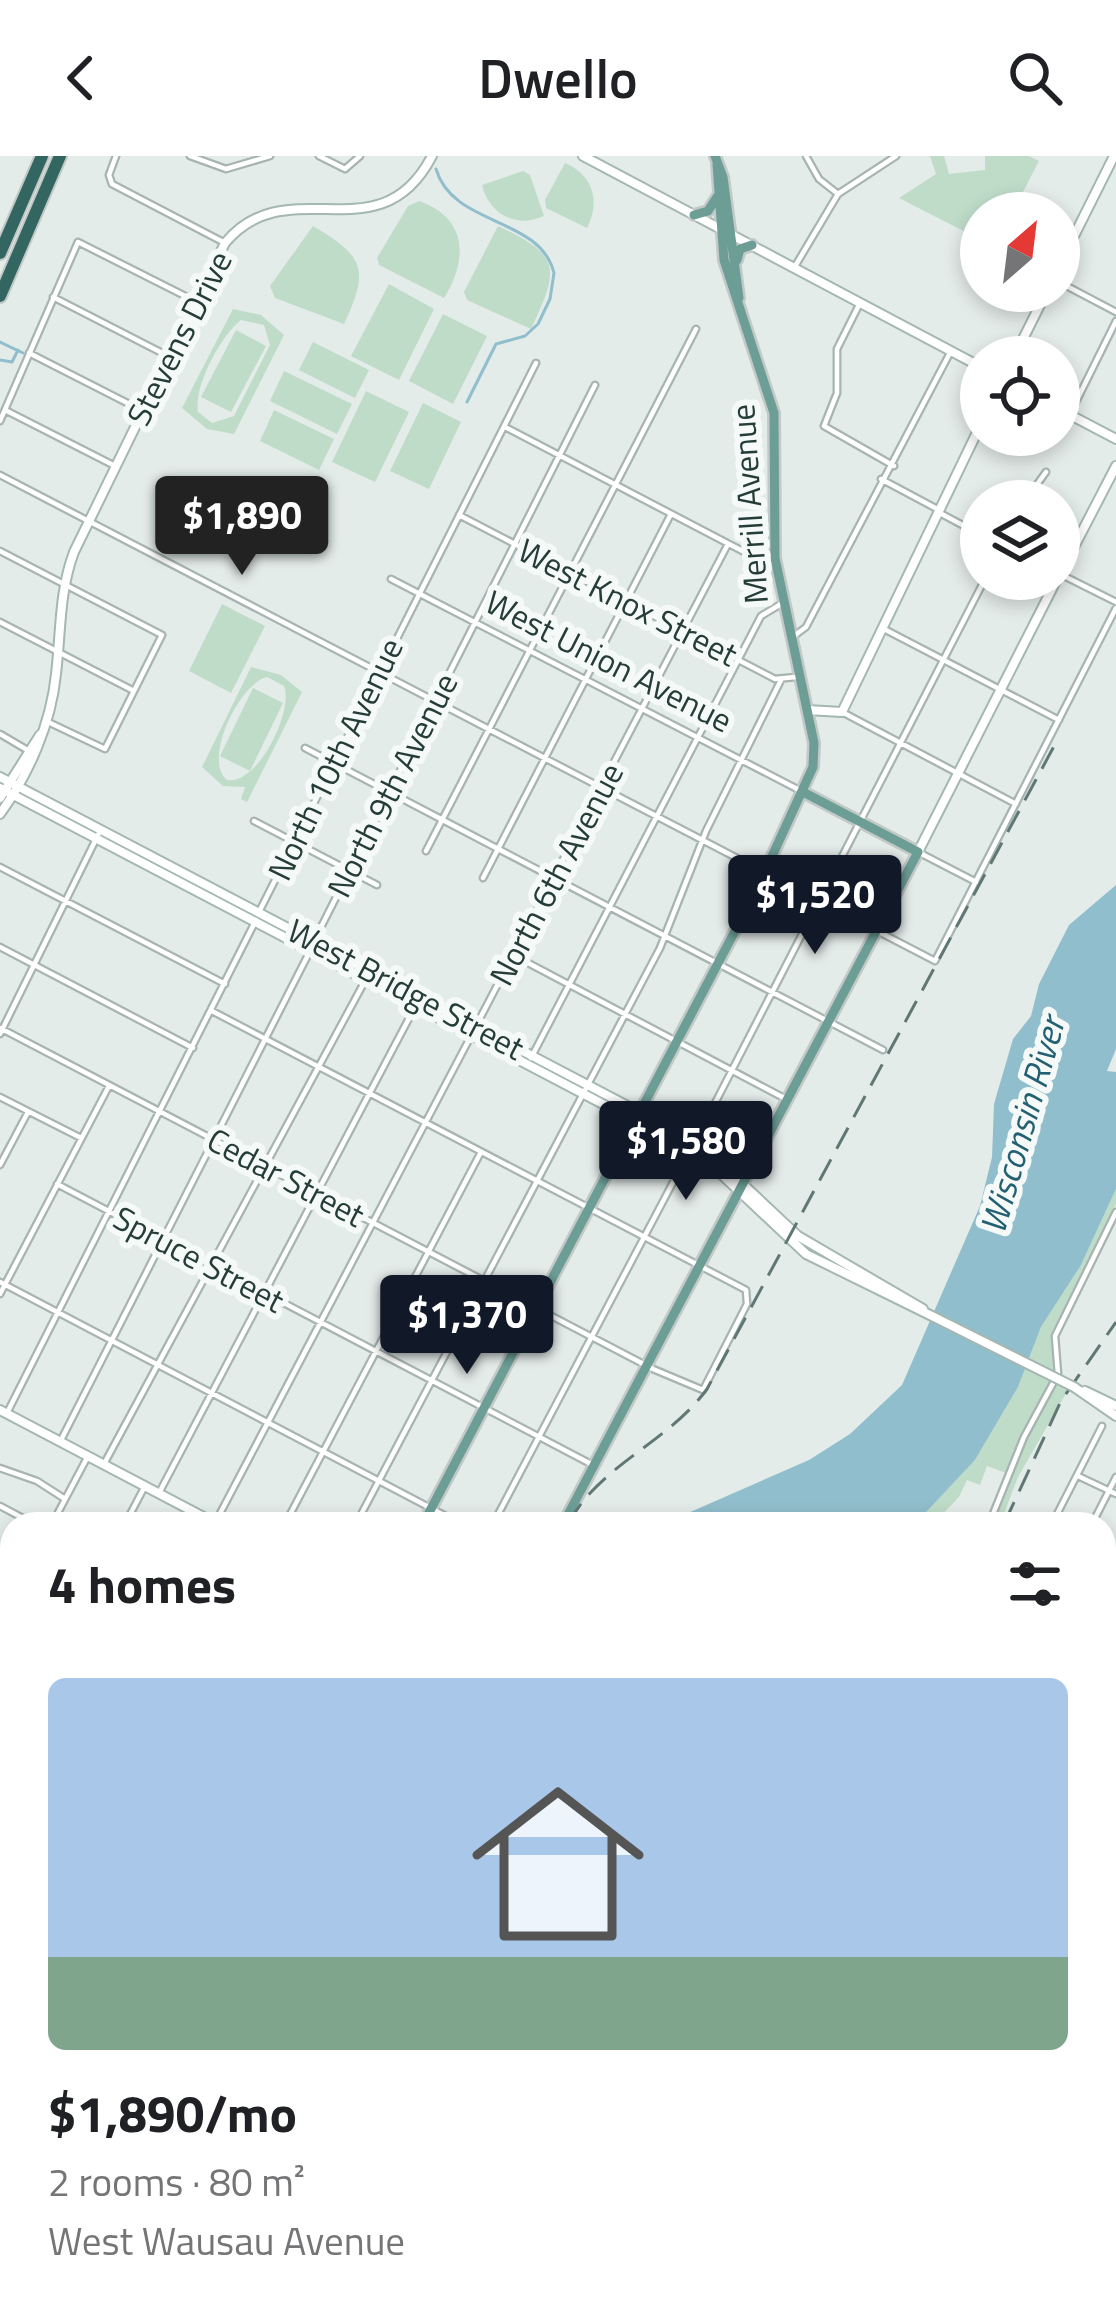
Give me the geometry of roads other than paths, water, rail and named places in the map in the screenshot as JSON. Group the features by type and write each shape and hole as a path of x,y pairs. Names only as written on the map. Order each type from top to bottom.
{"highway":[{"path":"0,253 42,156"},
{"path":"0,296 59,156"}],"main road":[{"name":"Merrill Avenue","path":"716,160 717,197 739,298"},
{"name":"Merrill Avenue","path":"716,160 723,177 724,260 774,416 775,558 808,710 811,772 823,802"},
{"path":"694,215 708,211 717,197"},
{"path":"738,277 737,254 752,245"},
{"path":"429,1512 718,964 811,772"},
{"path":"569,1512 918,852 802,792"}],"street":[{"path":"116,156 109,179 225,243"},
{"path":"190,156 226,170 270,156"},
{"path":"319,156 345,169 360,156"},
{"name":"Stevens Drive","path":"0,814 6,788 45,725 64,582 88,521 225,243 249,221 280,208 349,212 386,204 412,186 432,156"},
{"path":"583,156 960,356"},
{"path":"806,156 819,179 838,194"},
{"path":"794,268 838,194 896,156"},
{"path":"1080,225 1114,156"},
{"path":"1104,178 1116,184"},
{"path":"0,422 80,242 195,301"},
{"path":"1080,293 1116,312"},
{"path":"53,297 168,356"},
{"path":"860,303 837,349 837,393 824,426 893,466"},
{"path":"1080,395 1116,321"},
{"path":"426,851 696,329"},
{"path":"789,637 806,627 951,351"},
{"path":"29,353 141,410"},
{"name":"North 10th Avenue","path":"3,1412 111,1213 536,363"},
{"name":"North 9th Avenue","path":"61,1442 595,385"},
{"path":"5,410 115,466"},
{"path":"1080,420 1116,439"},
{"path":"504,427 728,544 755,557 775,558"},
{"path":"842,712 966,456"},
{"path":"1080,535 1116,466"},
{"path":"1040,480 1046,472"},
{"path":"0,475 935,961 1116,605 1080,587"},
{"path":"881,479 960,523"},
{"path":"483,878 671,514"},
{"name":"West Knox Street","path":"459,515 781,680"},
{"name":"North 6th Avenue","path":"222,1512 728,544"},
{"path":"0,550 162,634 103,749 45,725"},
{"name":"West Union Avenue","path":"391,579 802,792"},
{"path":"500,1512 821,902 974,600"},
{"path":"976,883 918,852 1047,600"},
{"path":"530,1059 762,613 782,604"},
{"path":"0,622 134,692"},
{"path":"884,629 1059,720"},
{"path":"362,1512 666,936 703,840 781,680 798,676"},
{"path":"808,710 842,712 1016,804"},
{"path":"0,734 31,752"},
{"path":"305,748 883,1050"},
{"name":"West Bridge Street","path":"6,788 720,1158 742,1191 838,1274 1074,1387"},
{"path":"254,820 377,885"},
{"path":"1,1030 99,833"},
{"path":"0,867 225,985"},
{"name":"West Bridge Street","path":"313,945 366,978 418,1001"},
{"path":"0,947 193,1048"},
{"path":"513,955 790,1100"},
{"path":"104,1464 366,978"},
{"path":"159,1493 418,1001"},
{"path":"212,1011 701,1267"},
{"name":"Cedar Street","path":"1,1030 701,1391 749,1294 701,1267"},
{"path":"0,1294 109,1084"},
{"path":"0,1096 81,1138"},
{"path":"0,1165 28,1111"},
{"path":"291,1512 481,1152"},
{"name":"Spruce Street","path":"57,1184 596,1467"},
{"path":"994,1512 1016,1453 1058,1374 1055,1336 1116,1212"},
{"path":"3,1283 437,1512"},
{"path":"1074,1387 1116,1406"},
{"path":"1074,1387 1116,1416"},
{"path":"3,1412 189,1512"},
{"path":"1058,1512 1102,1426"},
{"path":"58,1512 88,1456"},
{"path":"0,1468 37,1481 65,1499"},
{"path":"1077,1475 1112,1493 1116,1477"},
{"path":"131,1512 145,1486"}],"water":[{"name":"Wisconsin River","path":"1116,885 1116,1049 1107,1071 1116,1072 1116,1189 1081,1265 1041,1327 1018,1387 975,1460 926,1512 690,1512 809,1460 850,1434 902,1385 980,1206 992,1157 994,1104 1013,1039 1031,1016 1039,984 1069,925"}],"waterway":[{"path":"436,169 445,188 460,202 532,241 546,255 554,273 550,299 538,324 525,336 496,344 467,402"},
{"path":"0,342 23,353"},
{"path":"0,360 12,362 18,350"}],"railway":[{"path":"575,1512 597,1486 673,1425 707,1389 1059,737"},
{"path":"1010,1512 1061,1401 1116,1322"}]}
